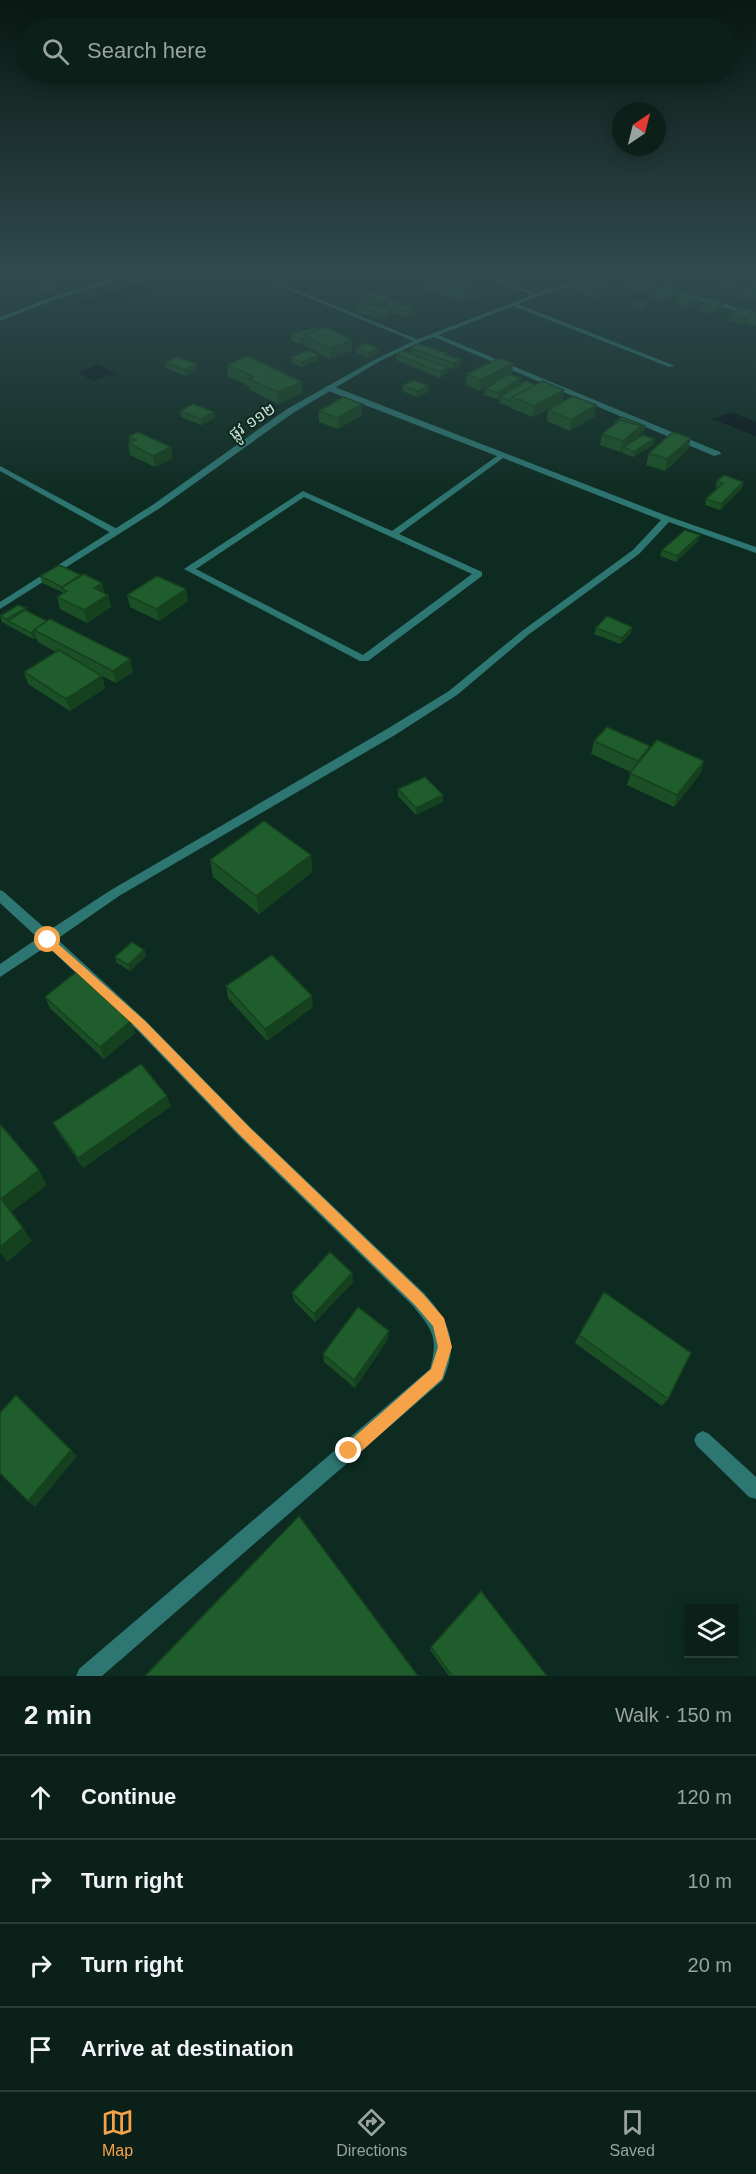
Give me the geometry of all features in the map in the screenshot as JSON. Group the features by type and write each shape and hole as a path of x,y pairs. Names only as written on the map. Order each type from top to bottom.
{"street":[{"name":"ផ្លូវ ១១២","path":"0,606 157,506 290,411 399,350"},
{"path":"470,350 717,454"},
{"path":"631,350 671,366"},
{"path":"329,388 668,519 756,550"},
{"path":"392,535 503,455"},
{"path":"0,468 116,532"},
{"path":"303,494 392,535 479,574 364,659 189,569 303,494"},
{"path":"0,971 115,893 453,693 525,633 636,552 668,519"},
{"path":"0,895 141,1025 245,1132 418,1299 439,1323 445,1347 437,1374 86,1676"},
{"path":"703,1440 756,1490"}],"shaded area":[{"path":"97,364 116,374 93,381 77,373"},
{"path":"732,412 756,422 756,436 712,419"}],"building":[{"path":"308,350 319,355 301,362 291,357"},
{"path":"417,350 438,350 447,353 444,356 461,360 453,363"},
{"path":"403,351 448,368 440,372 396,354"},
{"path":"248,356 302,382 278,392 249,379 254,377 227,365"},
{"path":"177,357 197,364 185,370 165,363"},
{"path":"499,358 513,363 481,380 467,374"},
{"path":"508,374 521,378 498,393 485,389"},
{"path":"414,380 428,386 417,391 403,385"},
{"path":"526,381 536,385 512,397 511,401 500,397"},
{"path":"543,381 564,390 534,406 512,397"},
{"path":"573,396 596,405 571,420 548,410"},
{"path":"343,397 362,404 338,418 319,411"},
{"path":"193,404 214,412 201,419 180,411"},
{"path":"622,417 645,426 640,429 641,426 620,420 615,422"},
{"path":"620,420 641,426 623,441 602,434"},
{"path":"138,432 171,447 153,456 128,443 136,440 129,436"},
{"path":"673,432 691,438 667,459 649,453"},
{"path":"643,435 654,439 634,452 623,447"},
{"path":"724,475 743,482 721,504 706,499 723,483 717,481"},
{"path":"685,530 700,535 677,556 662,550"},
{"path":"59,565 81,575 62,587 40,576"},
{"path":"84,574 102,583 94,588 108,595 84,610 57,597 67,591 61,588"},
{"path":"157,576 186,589 156,609 127,595"},
{"path":"18,605 26,608 7,619 0,616"},
{"path":"25,610 47,621 31,633 8,621"},
{"path":"607,616 632,627 622,638 596,628"},
{"path":"50,619 130,659 113,671 34,630"},
{"path":"59,650 102,676 66,699 24,672"},
{"path":"607,727 650,746 638,761 594,741"},
{"path":"657,740 704,761 677,795 630,773"},
{"path":"425,777 443,795 416,808 398,789"},
{"path":"264,821 311,855 256,896 210,860"},
{"path":"132,942 144,950 128,965 115,957"},
{"path":"272,955 312,996 265,1029 226,986"},
{"path":"76,972 131,1021 100,1047 45,997"},
{"path":"141,1064 167,1096 78,1158 53,1123"},
{"path":"0,1124 39,1170 1,1199 23,1228 0,1247"},
{"path":"330,1252 352,1273 314,1314 292,1293"},
{"path":"604,1292 691,1353 668,1399 579,1335"},
{"path":"358,1307 389,1331 354,1380 323,1354"},
{"path":"16,1395 71,1450 28,1501 0,1473 0,1413"},
{"path":"299,1516 418,1676 145,1676"},
{"path":"481,1591 547,1676 452,1676 431,1647"}],"route":[{"path":"48,940 141,1025 245,1132 418,1299 439,1323 445,1347 437,1374 349,1451"}]}
